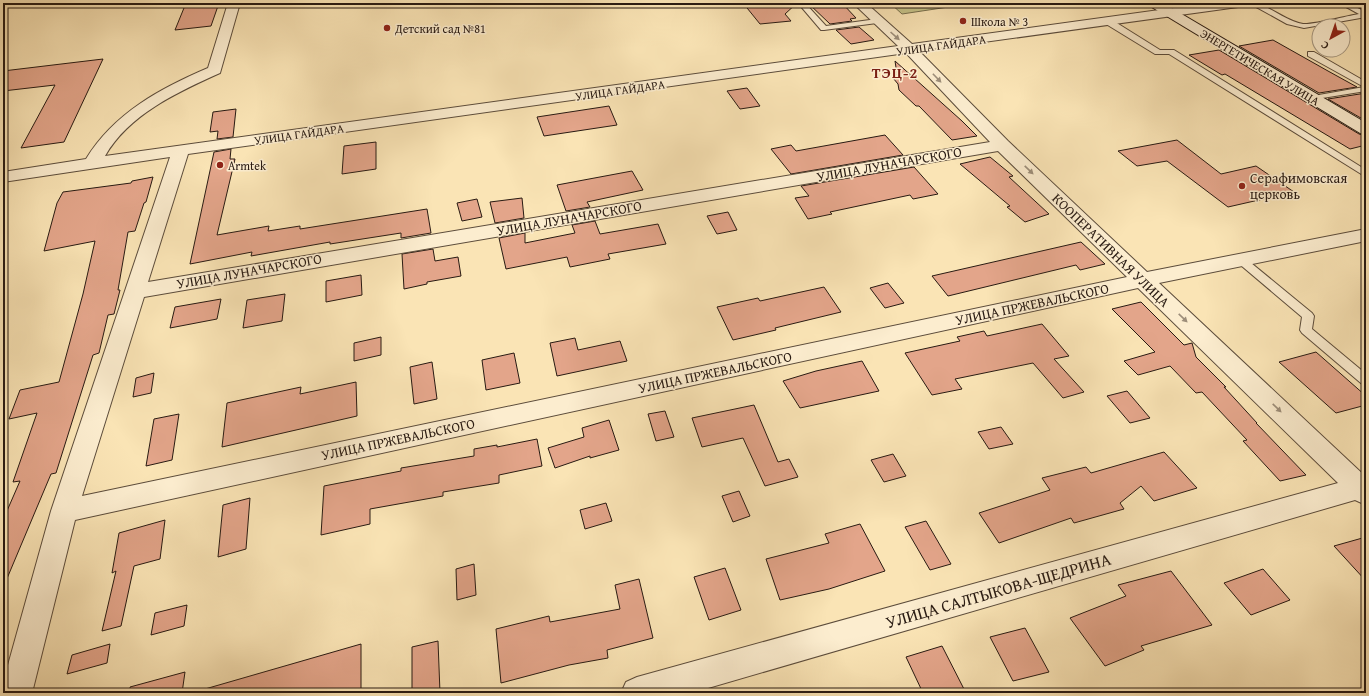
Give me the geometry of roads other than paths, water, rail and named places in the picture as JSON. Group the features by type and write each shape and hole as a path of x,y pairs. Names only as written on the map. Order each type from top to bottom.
{"street":[{"path":"92,164 103,146 137,113 193,80 215,70 234,3"},
{"name":"КООПЕРАТИВНАЯ УЛИЦА","path":"859,3 910,50 1002,145 1363,491"},
{"name":"ЭНЕРГЕТИЧЕСКАЯ УЛИЦА","path":"1154,3 1366,130"},
{"name":"УЛИЦА ГАЙДАРА","path":"3,177 181,150 910,50 1171,13 1222,4 1238,3"},
{"name":"УЛИЦА ЛУНАЧАРСКОГО","path":"136,290 1002,145"},
{"path":"16,693 64,511 181,150"},
{"name":"УЛИЦА ПРЖЕВАЛЬСКОГО","path":"64,511 1143,280 1366,235"},
{"name":"УЛИЦА САЛТЫКОВА-ЩЕДРИНА","path":"637,693 1363,491"}],"lane":[{"path":"800,3 824,28 877,21"},
{"path":"1252,3 1290,22 1304,26 1366,15"},
{"path":"1342,3 1366,15"},
{"path":"1109,22 1158,52 1171,52 1366,174"},
{"path":"1318,58 1366,85"},
{"path":"1313,98 1366,89"},
{"path":"1241,260 1308,316 1306,330 1366,381"}],"place":[{"name":"Школа № 3","path":"963,21"},
{"name":"Детский сад №81","path":"387,28"},
{"name":"Armtek","path":"220,165"},
{"name":"Серафимовская церковь","path":"1242,186"}],"district":[{"name":"ТЭЦ-2","path":"895,72"}]}
